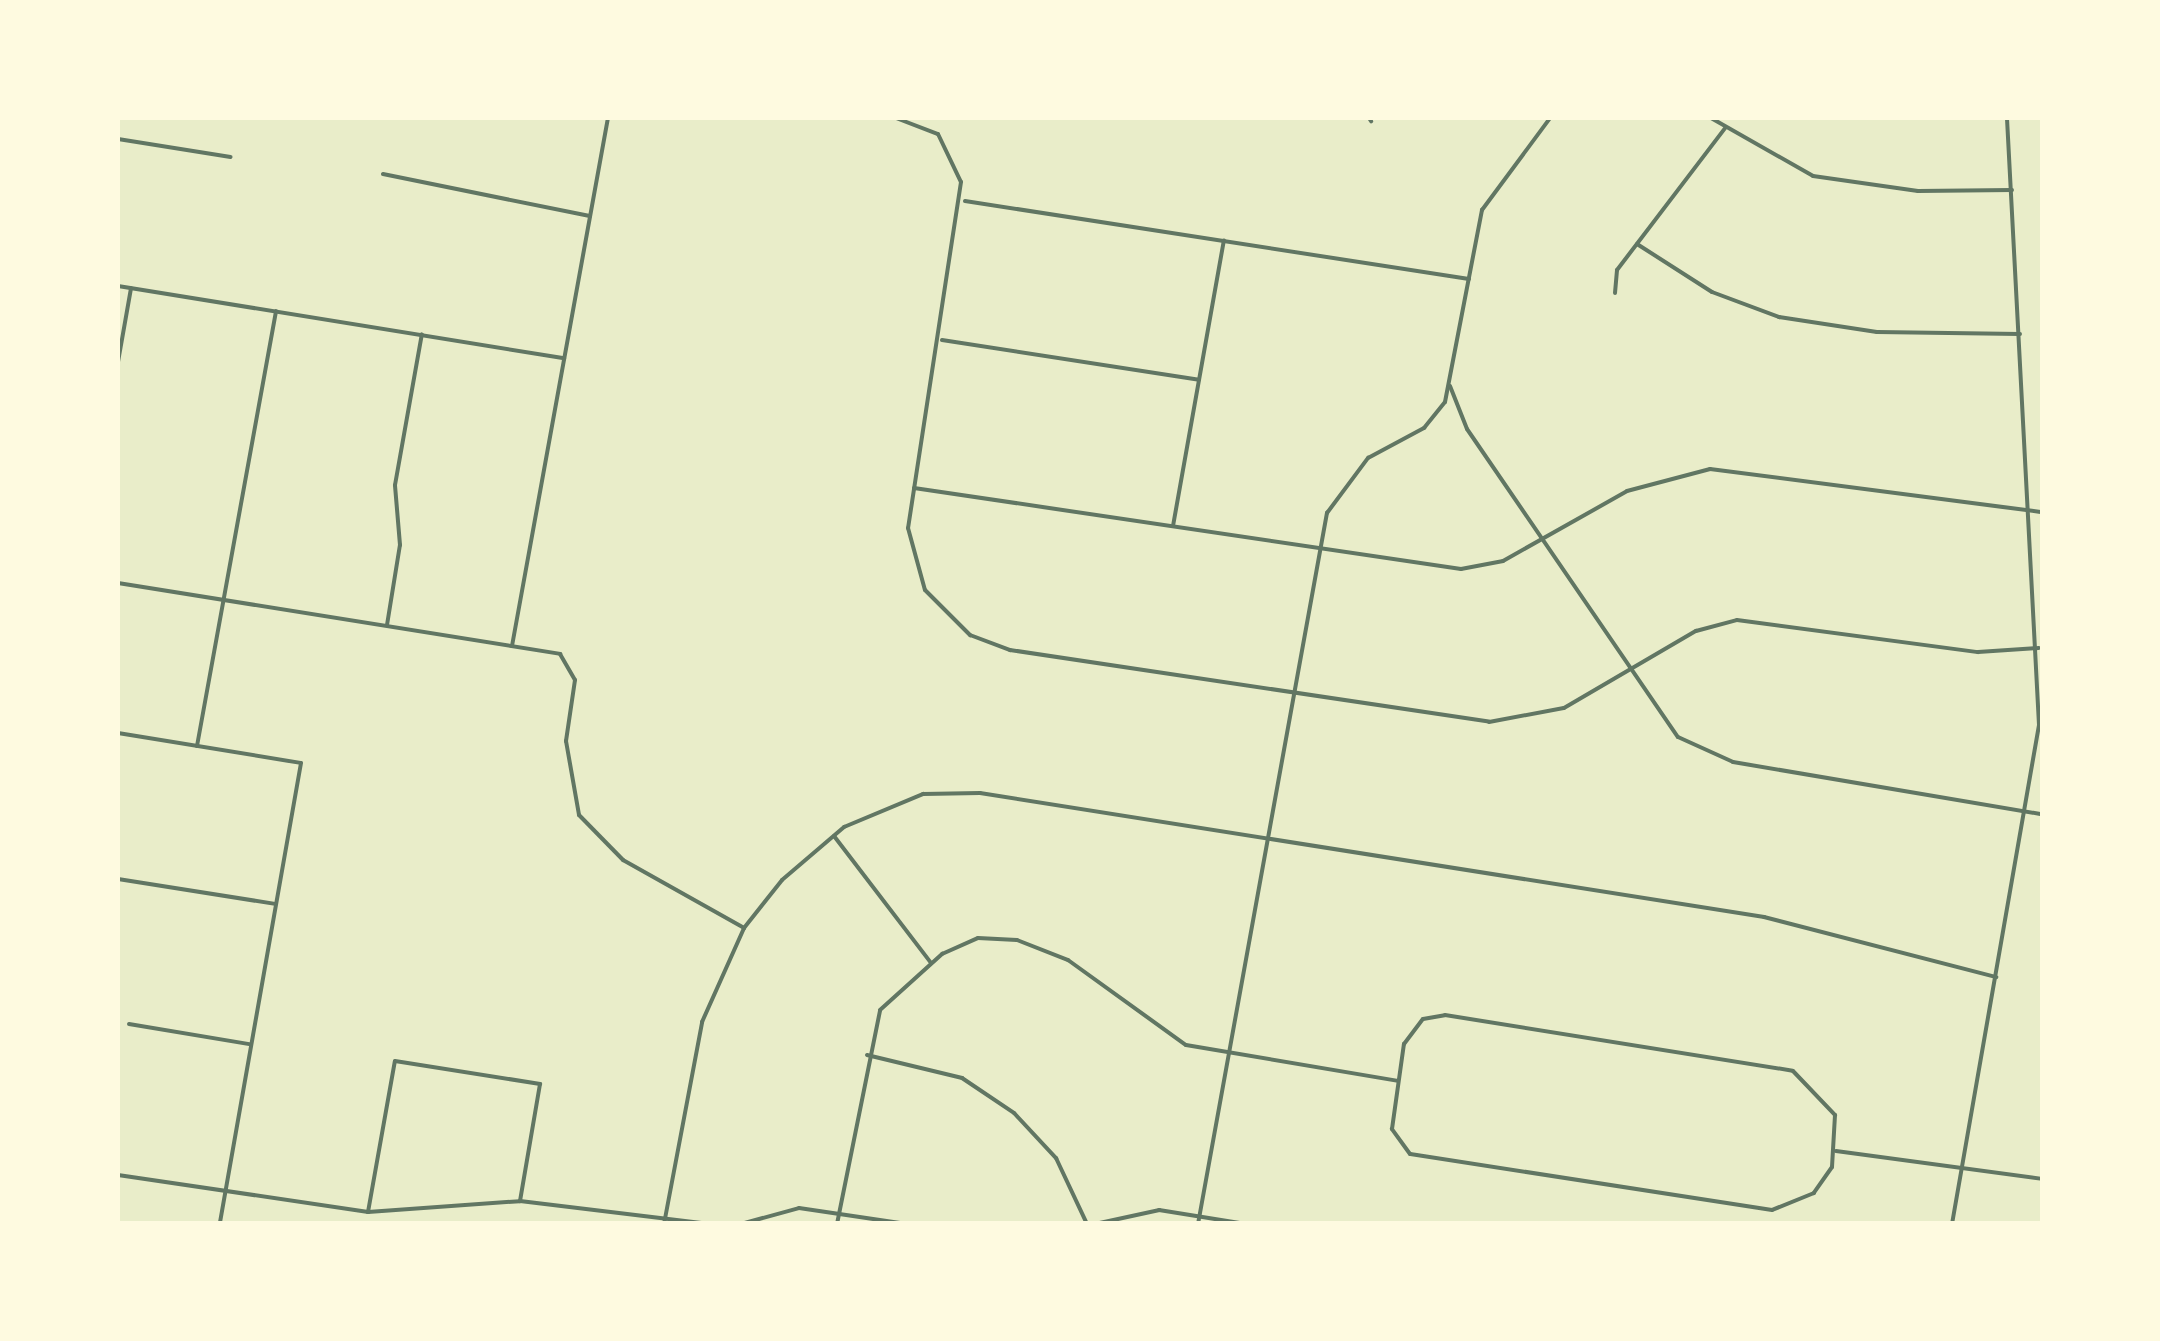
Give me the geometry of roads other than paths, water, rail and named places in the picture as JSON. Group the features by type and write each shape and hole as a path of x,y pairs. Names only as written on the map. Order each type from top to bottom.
{"street":[{"path":"512,646 608,118"},
{"path":"896,118 905,118 948,146 964,201 914,488 910,550 924,590 970,636 1010,650 1293,694 1515,721 1564,708 1696,632 1737,620 1978,652 2039,648"},
{"path":"1198,1224 1319,548 1352,473 1424,428 1450,386 1482,210 1550,118"},
{"path":"1711,118 1812,176 1918,190 2012,190"},
{"path":"1952,1224 2040,725 2039,648 2008,118"},
{"path":"1615,293 1618,270 1725,128"},
{"path":"118,139 231,157"},
{"path":"383,174 590,216"},
{"path":"964,201 1469,279"},
{"path":"1173,526 1224,241"},
{"path":"1638,244 1712,292 1779,317 1878,332 2020,334"},
{"path":"118,286 564,358"},
{"path":"118,362 131,288"},
{"path":"198,746 276,310"},
{"path":"387,626 400,545 394,485 422,334"},
{"path":"940,339 1199,380"},
{"path":"1450,386 1467,429 1548,536 1664,723 1713,757 2042,814"},
{"path":"914,488 1461,568 1503,561 1627,491 1710,469 2042,512"},
{"path":"118,583 512,646 570,662 566,741 579,815 623,860 744,928"},
{"path":"118,733 301,763 220,1224"},
{"path":"664,1221 702,1022 735,944 744,928 834,835 895,801 952,791 1764,917 1996,977"},
{"path":"834,835 931,963"},
{"path":"118,879 276,904"},
{"path":"837,1224 867,1054 880,1010 931,963 978,938 1030,944 1092,976 1166,1037 1228,1054 1398,1081"},
{"path":"1434,1015 1778,1067 1828,1101 1836,1151 1814,1193 1772,1210 1438,1160 1395,1140 1398,1081 1408,1034 1434,1015"},
{"path":"129,1024 250,1044"},
{"path":"867,1054 962,1078 1014,1112 1056,1158 1087,1224"},
{"path":"368,1212 395,1060 540,1084 520,1201"},
{"path":"1836,1151 2042,1179"},
{"path":"118,1175 368,1212 520,1201 710,1224"},
{"path":"741,1224 798,1208 907,1224"},
{"path":"1095,1224 1159,1210 1246,1224"}]}
